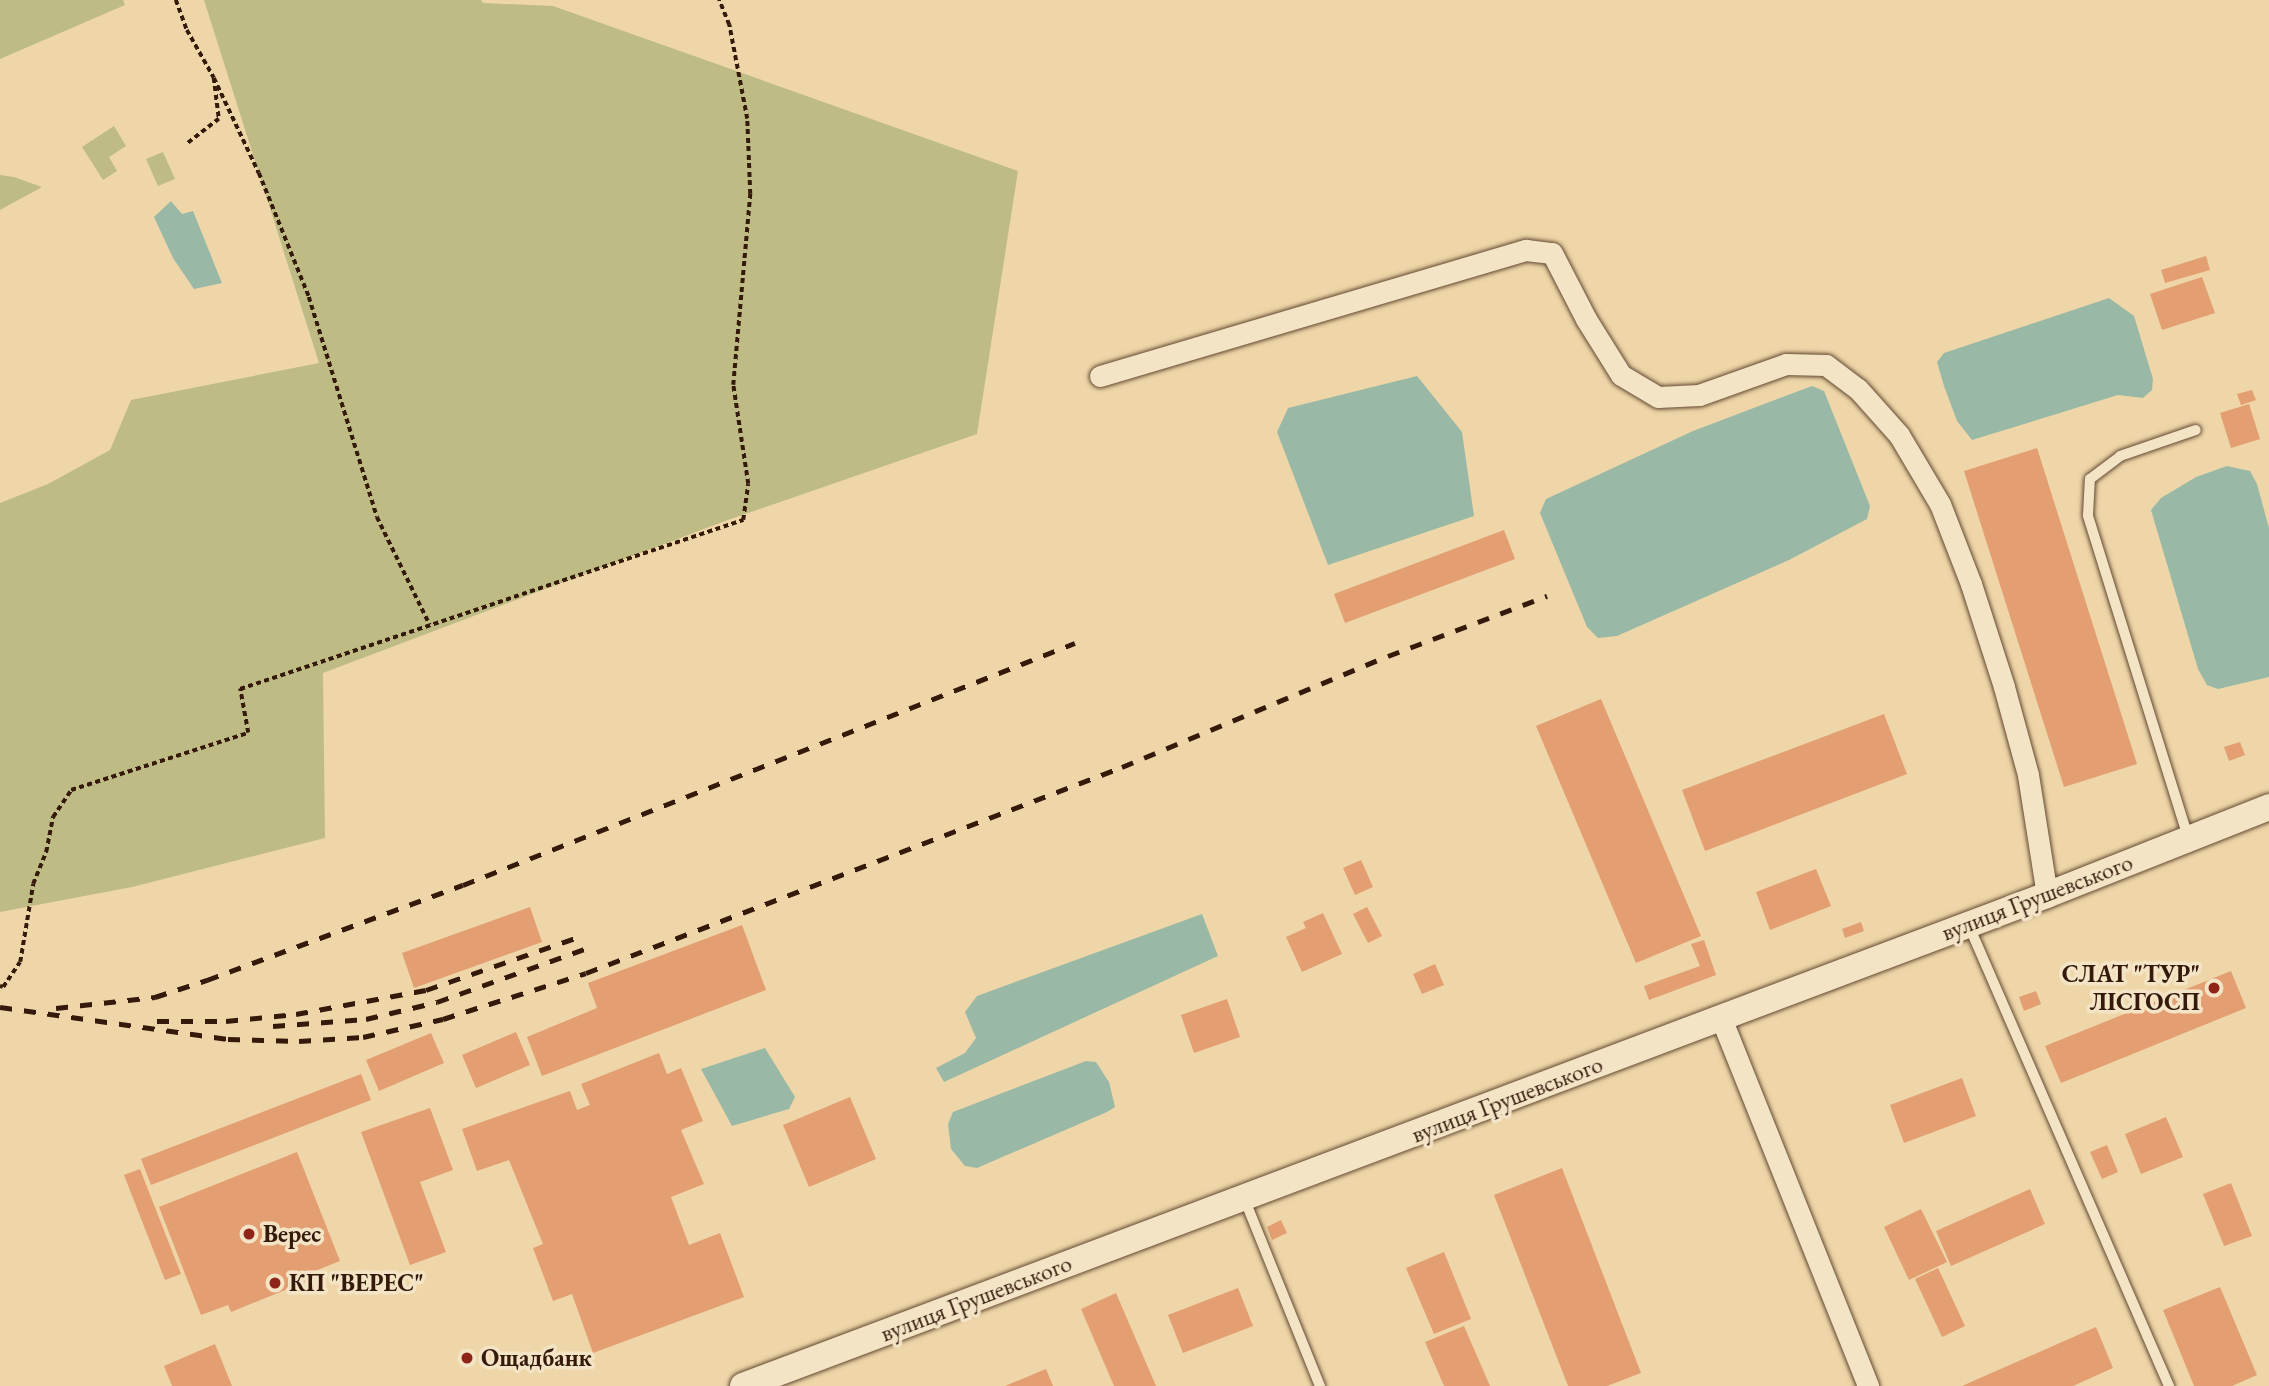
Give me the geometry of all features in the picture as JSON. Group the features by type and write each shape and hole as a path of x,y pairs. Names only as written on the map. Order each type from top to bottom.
{"street":[{"path":"1100,376 1526,250 1552,253 1586,319 1621,375 1658,397 1699,395 1786,364 1826,365 1858,389 1899,435 1940,504 1971,584 2011,712 2028,775 2047,895"},
{"name":"вулиця Грушевського","path":"743,1386 2047,895 2269,807"},
{"path":"1721,1018 1868,1386"}],"lane":[{"path":"2188,837 2088,515 2090,479 2120,456 2196,430"},
{"path":"1968,923 2169,1386"},
{"path":"1244,1198 1320,1386"}],"path":[{"path":"176,0 187,30 215,79 259,173 309,297 377,517 430,625"},
{"path":"0,986 3,986 20,962 33,884 46,852 53,817 71,790 248,733 240,689 743,520 748,484 733,385 750,194 747,119 729,24 719,0"},
{"path":"187,144 219,119 215,79"}],"shaded area":[{"path":"0,0 123,0 125,5 0,59"},
{"path":"204,0 481,0 483,3 553,6 1018,171 977,434 725,521 323,673 325,838 132,887 0,912 0,503 48,484 110,450 131,400 319,363"},
{"path":"114,126 126,146 109,157 117,171 103,180 82,147"},
{"path":"163,152 175,179 158,186 146,159"},
{"path":"0,175 14,177 42,187 0,210"},
{"path":"171,201 182,214 193,211 222,283 194,289 173,258 154,217"},
{"path":"2109,298 2134,316 2153,379 2152,390 2143,398 2118,395 1972,440 1957,421 1944,386 1937,362 1944,353"},
{"path":"1417,376 1462,432 1474,516 1328,565 1277,432 1288,408"},
{"path":"1812,386 1824,391 1870,506 1867,519 1789,560 1617,636 1598,638 1587,627 1540,513 1546,499 1693,431"},
{"path":"2227,466 2250,471 2257,484 2269,528 2269,677 2218,689 2207,685 2198,669 2151,510 2161,498 2196,477"},
{"path":"1202,914 1218,956 944,1082 936,1068 965,1053 976,1038 965,1012 977,996"},
{"path":"765,1048 795,1097 789,1109 732,1126 701,1069"},
{"path":"1086,1061 1096,1062 1109,1082 1115,1107 977,1168 965,1166 951,1149 948,1124 953,1112"}],"building":[{"path":"2206,256 2210,270 2165,283 2161,270"},
{"path":"2202,277 2215,313 2162,330 2150,294"},
{"path":"2252,390 2256,400 2241,405 2237,394"},
{"path":"2249,404 2260,439 2231,448 2220,413"},
{"path":"2037,448 2137,764 2064,787 1964,471"},
{"path":"1504,530 1515,559 1345,623 1334,594"},
{"path":"1601,699 1701,936 1636,963 1536,726"},
{"path":"1884,714 1907,774 1705,851 1682,790"},
{"path":"2240,742 2245,755 2229,761 2224,747"},
{"path":"1361,860 1373,887 1355,895 1343,868"},
{"path":"1816,869 1831,906 1770,930 1756,892"},
{"path":"530,907 542,942 414,988 402,953"},
{"path":"1367,907 1382,936 1368,943 1353,914"},
{"path":"1323,913 1342,954 1302,972 1286,937 1306,928 1303,922"},
{"path":"1861,922 1864,931 1845,938 1842,929"},
{"path":"742,925 766,990 542,1076 527,1037 597,1008 588,983"},
{"path":"1704,940 1716,975 1649,1000 1644,986 1700,966 1691,944"},
{"path":"1435,964 1444,985 1422,994 1413,974"},
{"path":"2231,971 2246,1008 2061,1083 2045,1046"},
{"path":"2036,991 2041,1004 2024,1011 2019,997"},
{"path":"1227,999 1240,1037 1194,1053 1181,1015"},
{"path":"516,1032 530,1065 476,1088 462,1055"},
{"path":"431,1033 444,1063 379,1091 366,1060"},
{"path":"659,1053 667,1074 681,1068 703,1121 681,1130 704,1184 671,1197 689,1245 720,1233 744,1297 593,1353 572,1294 553,1301 533,1248 543,1244 509,1160 477,1171 462,1129 570,1091 577,1110 590,1105 581,1084"},
{"path":"361,1074 371,1100 151,1185 141,1159"},
{"path":"1962,1078 1976,1116 1904,1143 1890,1105"},
{"path":"850,1097 876,1159 809,1187 783,1125"},
{"path":"430,1108 453,1170 420,1182 446,1252 410,1265 361,1132"},
{"path":"2166,1117 2183,1157 2141,1174 2125,1134"},
{"path":"2107,1145 2118,1172 2102,1179 2090,1152"},
{"name":"Верес","path":"297,1152 340,1261 310,1273 312,1279 231,1312 228,1305 201,1315 159,1207"},
{"path":"1562,1168 1641,1373 1607,1386 1568,1386 1494,1195"},
{"path":"140,1169 181,1274 165,1280 124,1175"},
{"path":"2231,1183 2252,1236 2224,1246 2203,1194"},
{"path":"2030,1189 2045,1224 1951,1266 1936,1231"},
{"path":"1921,1209 1947,1262 1909,1280 1884,1227"},
{"path":"1281,1220 1287,1233 1272,1240 1267,1227"},
{"path":"1444,1252 1471,1319 1434,1334 1406,1268"},
{"path":"1938,1268 1965,1326 1942,1337 1915,1279"},
{"path":"2220,1287 2257,1375 2232,1386 2194,1386 2163,1310"},
{"path":"1238,1288 1253,1326 1183,1353 1168,1315"},
{"path":"1116,1293 1156,1386 1114,1386 1081,1309"},
{"path":"1464,1326 1490,1386 1444,1386 1425,1342"},
{"path":"2096,1327 2113,1368 2073,1386 1962,1386"},
{"path":"215,1344 232,1386 172,1386 164,1366"},
{"path":"1046,1369 1053,1386 1005,1386"}],"railway":[{"path":"0,1007 228,1039 299,1041 363,1037 443,1019 586,973 1122,767 1388,656 1547,596"},
{"path":"56,1008 155,997 207,980 463,885 1075,643"},
{"path":"157,1021 226,1021 296,1014 426,990 584,935"},
{"path":"273,1026 366,1019 437,1002 590,947"}],"place":[{"name":"СЛАТ \"ТУР\" ЛІСГОСП","path":"2214,988"},
{"name":"Верес","path":"249,1234"},
{"name":"КП \"ВЕРЕС\"","path":"275,1283"},
{"name":"Ощадбанк","path":"467,1358"}]}
